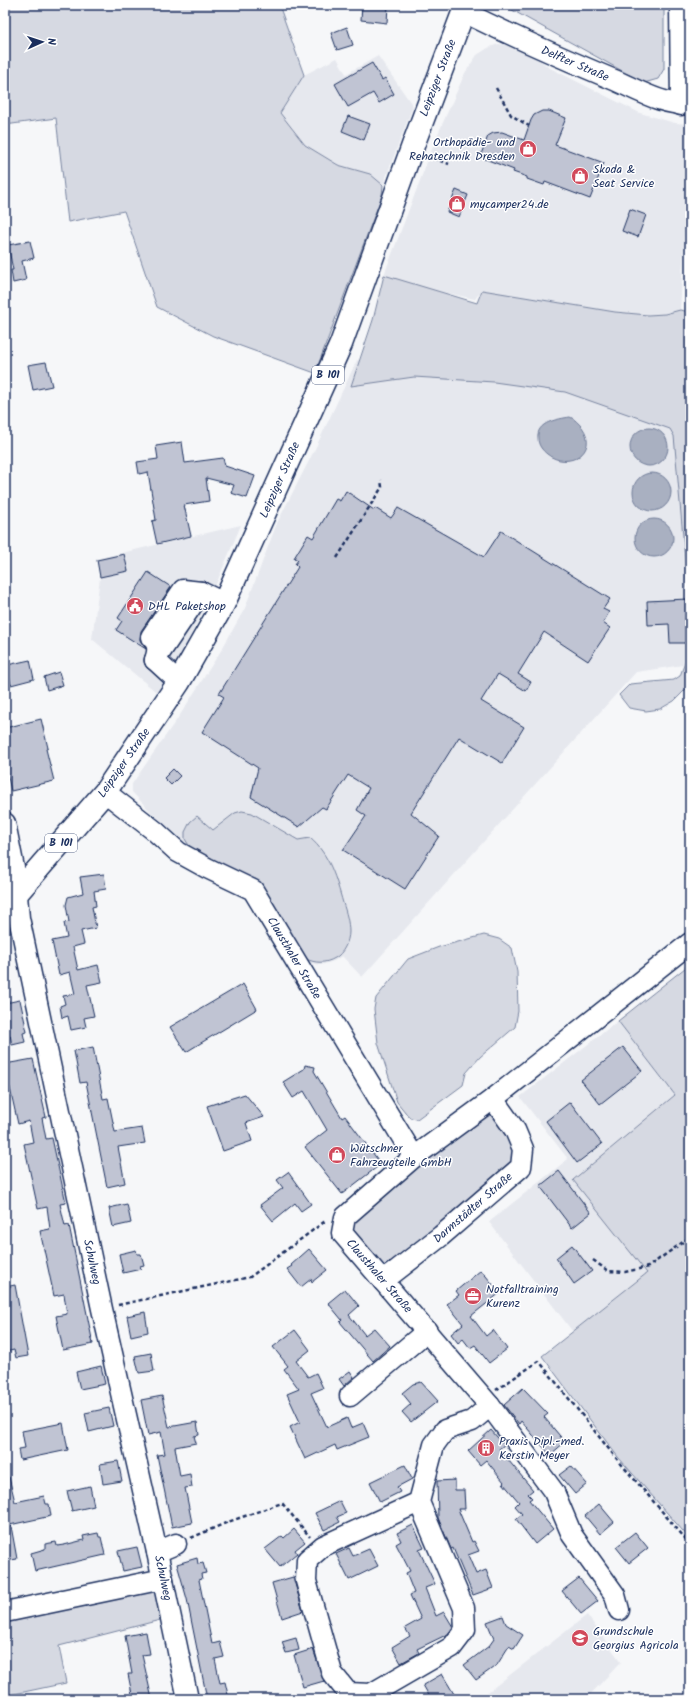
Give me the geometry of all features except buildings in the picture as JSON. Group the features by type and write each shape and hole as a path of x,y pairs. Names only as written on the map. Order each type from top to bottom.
{"main road":[{"name":"Leipziger Straße","path":"11,900 105,792 179,682 224,603 341,344 415,140 465,9"}],"street":[{"path":"680,5 686,104"},
{"name":"Delfter Straße","path":"465,9 536,47 659,99 686,104"},
{"path":"155,660 158,647 156,641 141,629 165,594 192,591 224,603"},
{"path":"155,660 192,591"},
{"path":"155,660 179,682"},
{"name":"Clausthaler Straße","path":"105,792 155,831 178,852 253,890 414,1157"},
{"name":"Schulweg","path":"5,823 15,873 11,900 21,925 102,1309 163,1579 188,1699"},
{"path":"345,1217 414,1157 493,1099 690,943"},
{"name":"Darmstädter Straße","path":"383,1281 447,1232 521,1167 523,1149 515,1130 493,1099"},
{"name":"Clausthaler Straße","path":"345,1217 342,1233 487,1402 554,1492 572,1535 615,1594 619,1610"},
{"path":"350,1396 427,1332"},
{"path":"419,1502 321,1548 307,1560 306,1581 332,1673 348,1692 371,1694 452,1647 465,1630 464,1608 419,1502 434,1445 444,1430 472,1421 487,1402"},
{"path":"157,1552 176,1544"},
{"path":"5,1612 163,1579"}],"path":[{"path":"496,88 511,115 529,126"},
{"path":"420,154 449,164"},
{"path":"337,558 382,487 381,480"},
{"path":"102,1309 250,1277 324,1222 345,1217"},
{"path":"593,1260 608,1271 625,1272 648,1267 690,1237"},
{"path":"487,1402 539,1361 616,1458 690,1544"},
{"path":"176,1544 228,1522 282,1503 321,1548"}],"shaded area":[{"path":"5,5 279,5 304,75 280,113 305,145 338,165 370,174 383,185 382,195 315,373 213,336 157,307 124,211 68,222 56,118 5,125"},
{"path":"503,5 664,5 664,69 658,79 644,83"},
{"path":"498,44 507,45 535,56 548,67 640,113 675,123 690,124 690,150 680,310 665,314 648,315 615,312 482,290 475,299 422,288 384,275 437,136 465,73 477,55"},
{"path":"378,56 413,106 383,185 370,174 338,165 305,145 280,113 304,75 337,58 346,74"},
{"path":"384,275 477,303 482,290 615,312 648,315 665,314 680,310 690,312 690,615 674,436 670,429 565,392 494,382 414,377 351,386 373,320"},
{"path":"357,360 690,407 690,664 636,672 362,977 342,956 334,961 321,965 309,963 304,960 259,891 213,866 179,841 177,835 151,812 132,792 132,784 180,715 222,649 245,608 277,523 315,449"},
{"path":"241,525 214,589 160,695 92,639 100,578 96,559"},
{"path":"690,648 690,685 674,701 660,709 646,711 629,708 619,695 630,684 674,680 680,676"},
{"path":"242,811 252,813 298,840 310,838 323,852 335,876 345,910 349,932 347,943 341,954 335,958 320,962 306,959 214,865 190,847 185,839 185,832 190,822 197,816 213,830 235,813"},
{"path":"484,935 499,939 512,948 517,972 518,1011 515,1027 480,1057 466,1073 463,1085 417,1119 410,1118 397,1102 378,1043 374,1009 376,998 408,959 439,947"},
{"path":"690,964 690,1539 618,1457 542,1356 647,1273 573,1180 675,1095 618,1021"},
{"path":"618,1021 675,1095 573,1180 648,1273 573,1332 489,1222 568,1159 520,1097"},
{"path":"493,1099 521,1167 383,1281 342,1233"},
{"path":"154,1586 160,1620 59,1646 66,1683 5,1696 5,1617"},
{"name":"Grundschule Georgius Agricola","path":"587,1615 621,1662 586,1699 479,1699"}],"water":[{"path":"570,417 582,427 587,436 587,444 584,451 572,460 555,459 543,451 538,441 538,433 540,428 549,422"},
{"path":"649,428 659,431 665,437 668,447 665,457 659,463 649,466 639,463 633,457 630,447 633,437 639,431"},
{"path":"652,473 662,476 668,482 671,492 668,502 662,508 652,511 642,508 636,502 633,492 636,482 642,476"},
{"path":"654,519 664,522 670,528 673,538 670,548 664,554 654,557 644,554 638,548 635,538 638,528 644,522"}],"place":[{"name":"Orthopädie- und Rehatechnik Dresden","path":"528,149"},
{"name":"Skoda & Seat Service","path":"580,176"},
{"name":"mycamper24.de","path":"457,204"},
{"name":"DHL Paketshop","path":"135,606"},
{"name":"Wütschner Fahrzeugteile GmbH","path":"337,1155"},
{"name":"Notfalltraining Kurenz","path":"473,1296"},
{"name":"Praxis Dipl.-med. Kerstin Meyer","path":"486,1448"},
{"name":"Grundschule Georgius Agricola","path":"580,1638"}]}
